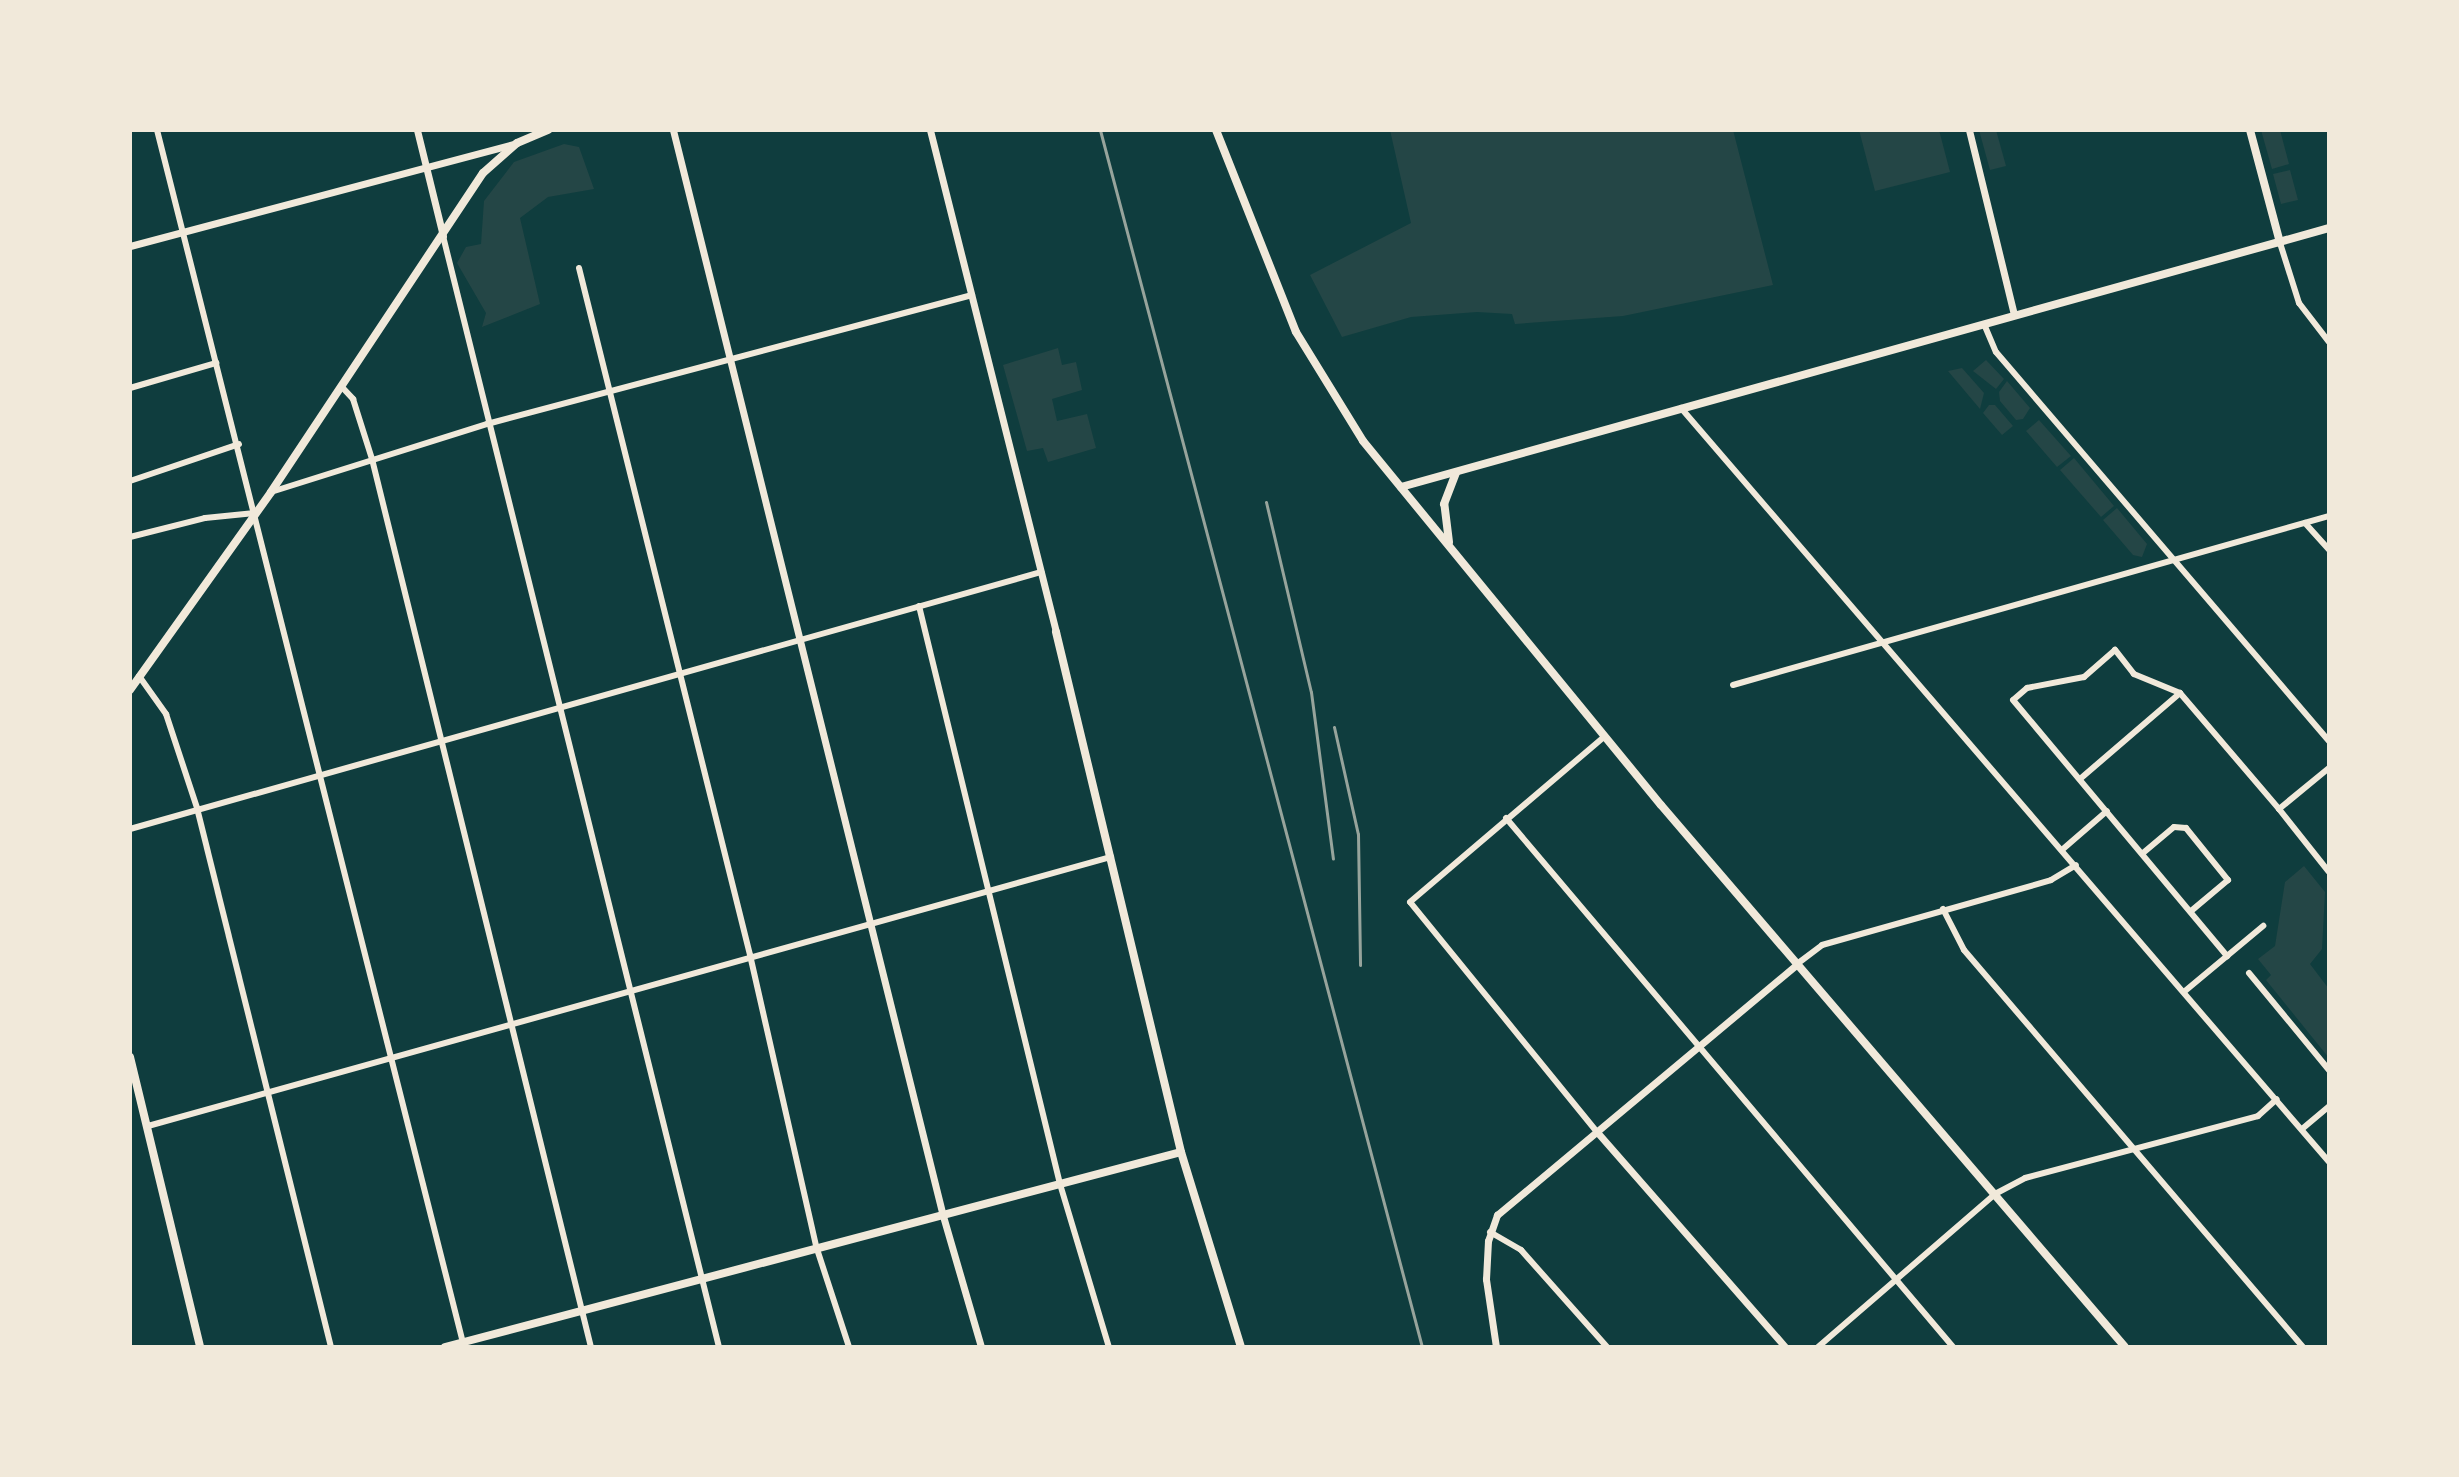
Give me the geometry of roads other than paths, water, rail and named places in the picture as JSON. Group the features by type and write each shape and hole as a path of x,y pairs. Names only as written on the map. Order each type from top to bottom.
{"main road":[{"path":"130,690 271,492 483,173 517,143 548,130"},
{"path":"1216,130 1296,332 1335,400 1401,487 1604,737 2125,1347"},
{"path":"2250,130 2280,243"},
{"path":"1401,487 2329,228"},
{"path":"1450,546 1444,504 1456,472"},
{"path":"1056,632 1181,1152 1241,1347"},
{"path":"130,1057 200,1347"},
{"path":"445,1347 816,1246 943,1216 1181,1152"}],"street":[{"path":"157,130 180,232 239,444 388,1057 463,1344"},
{"path":"417,130 556,706 698,1278 719,1347"},
{"path":"673,130 943,1216 981,1347"},
{"path":"930,130 1056,632"},
{"path":"1969,130 2014,315"},
{"path":"130,246 425,169 480,149 517,143"},
{"path":"2280,243 2299,303 2329,342"},
{"path":"579,268 750,955 816,1246 849,1347"},
{"path":"271,492 487,424 972,295"},
{"path":"1984,324 1996,352 2172,562 2329,741"},
{"path":"130,388 216,363"},
{"path":"341,386 353,399 372,459 591,1347"},
{"path":"1681,408 2329,1162"},
{"path":"130,481 239,444"},
{"path":"130,537 205,518 255,513"},
{"path":"1733,685 2329,516"},
{"path":"2305,523 2329,550"},
{"path":"130,829 556,706 1041,572"},
{"path":"919,606 1060,1184 1109,1347"},
{"path":"2227,956 2013,700 2027,688 2084,677 2115,650 2134,674 2180,693 2329,872"},
{"path":"139,676 166,714 197,808 265,1094 331,1347"},
{"path":"2080,779 2180,693"},
{"path":"1604,737 1410,902 1597,1132 1785,1347"},
{"path":"2279,809 2329,768"},
{"path":"2063,849 2107,811"},
{"path":"1506,818 1699,1051 1953,1347"},
{"path":"2143,853 2174,827 2186,828 2195,838 2228,880 2191,911"},
{"path":"148,1126 628,988 1111,857"},
{"path":"1496,1347 1486,1279 1490,1232 1497,1215 1699,1051 1797,964 1822,945 2051,880 2076,865"},
{"path":"1943,909 1964,950 2303,1347"},
{"path":"2185,991 2263,926"},
{"path":"2249,973 2329,1070"},
{"path":"1818,1347 1995,1194 2025,1178 2258,1116 2277,1099"},
{"path":"2302,1129 2329,1106"},
{"path":"1490,1232 1521,1250 1607,1347"}],"railway":[{"path":"1100,130 1422,1347"},
{"path":"1266,502 1311,692 1333,859"},
{"path":"1334,727 1358,834 1360,965"}]}
